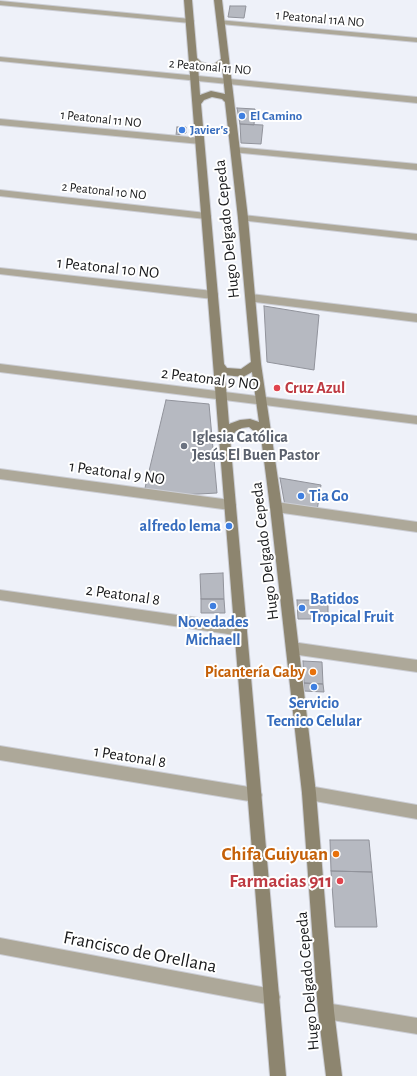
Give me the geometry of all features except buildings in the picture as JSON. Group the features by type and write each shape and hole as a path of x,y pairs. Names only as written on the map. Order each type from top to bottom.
{"street":[{"name":"Hugo Delgado Cepeda","path":"188,0 278,1076"},
{"name":"Hugo Delgado Cepeda","path":"218,0 243,218 256,364 276,507 309,793 326,1011 334,1076"},
{"path":"0,3 190,21"},
{"name":"1 Peatonal 11A NO","path":"221,22 417,40"},
{"name":"2 Peatonal 11 NO","path":"0,59 417,100"},
{"path":"193,59 198,64 211,67 217,66 225,59"},
{"path":"197,103 201,98 211,94 225,97 230,101"},
{"name":"1 Peatonal 11 NO","path":"0,122 200,141"},
{"path":"235,150 417,167"},
{"name":"2 Peatonal 10 NO","path":"0,193 206,216"},
{"path":"243,218 417,236"},
{"name":"1 Peatonal 10 NO","path":"0,271 213,295"},
{"path":"250,298 417,318"},
{"path":"218,365 224,371 234,374 243,373 256,364"},
{"name":"2 Peatonal 9 NO","path":"0,368 221,397 417,420"},
{"path":"224,438 232,428 240,424 250,423 258,427 266,434"},
{"name":"1 Peatonal 9 NO","path":"0,474 230,505"},
{"path":"276,507 417,527"},
{"name":"2 Peatonal 8","path":"0,595 241,630"},
{"path":"292,648 417,666"},
{"name":"1 Peatonal 8","path":"0,753 255,795"},
{"path":"309,793 417,812"},
{"name":"Francisco de Orellana","path":"0,946 272,997"},
{"path":"326,1011 417,1026"}],"place":[{"name":"El Camino","path":"242,116"},
{"name":"Javier's","path":"182,130"},
{"name":"Cruz Azul","path":"277,388"},
{"name":"Iglesia Católica Jesús El Buen Pastor","path":"184,446"},
{"name":"Tia Go","path":"301,496"},
{"name":"alfredo lema","path":"229,526"},
{"name":"Novedades Michaell","path":"213,606"},
{"name":"Batidos Tropical Fruit","path":"302,608"},
{"name":"Picantería Gaby","path":"313,672"},
{"name":"Servicio Tecnico Celular","path":"314,687"},
{"name":"Chifa Guiyuan","path":"336,854"},
{"name":"Farmacias 911","path":"340,881"}]}
